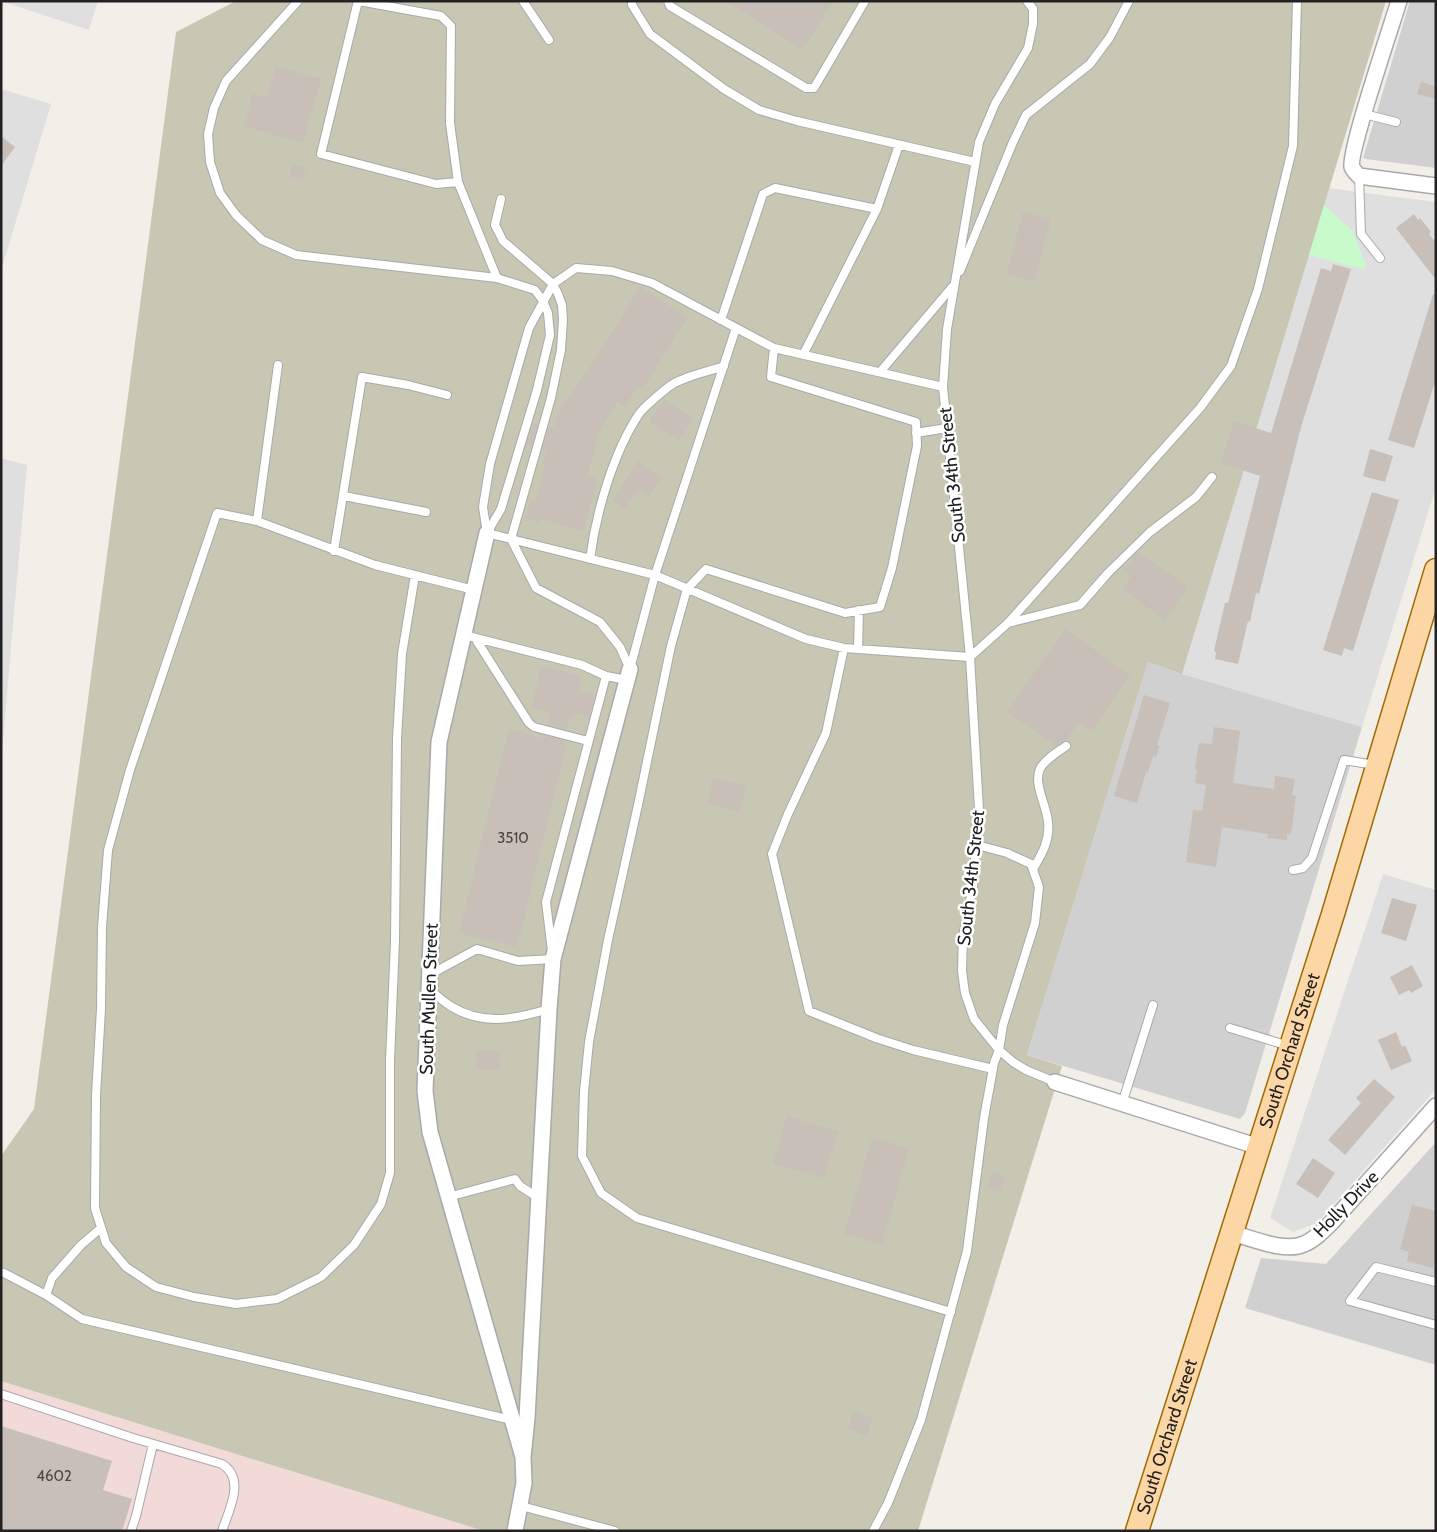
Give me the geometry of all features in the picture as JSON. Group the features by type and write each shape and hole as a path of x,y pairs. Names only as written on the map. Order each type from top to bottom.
{"main road":[{"name":"South Orchard Street","path":"1137,1531 1291,1046 1436,570"}],"street":[{"path":"1398,1 1364,114 1352,161 1352,168 1359,176 1436,186"},
{"name":"South Mullen Street","path":"487,533 474,590 469,637 439,742 425,1091 430,1132 523,1457"},
{"name":"South Mullen Street","path":"515,1531 524,1483 523,1457 527,1418 553,959 629,675"},
{"name":"South 34th Street","path":"1055,1082 1259,1147"},
{"name":"Holly Drive","path":"1232,1233 1287,1247 1295,1247 1314,1238 1331,1223 1436,1106"}],"lane":[{"path":"298,1 226,81 214,108 208,134 210,162 220,193 236,215 262,240 296,255 497,278 535,290 543,300 548,313 550,335 501,509 487,533"},
{"path":"458,182 436,184 321,154 358,1 441,16 451,26 450,123 458,182 497,278"},
{"path":"523,1 549,40"},
{"path":"632,1 632,5 650,34 724,88 759,110 797,122 975,162"},
{"path":"668,1 670,6 806,88 814,88 865,1"},
{"path":"954,285 979,142 995,104 1028,48 1033,24 1033,9 1027,1"},
{"path":"880,372 954,285 1013,142 1026,116 1090,64 1110,38 1129,1"},
{"path":"487,533 655,575 806,639 844,648 970,657 1008,623 1200,408 1231,366 1258,289 1293,146 1297,1"},
{"path":"1364,114 1396,122"},
{"path":"803,355 877,209 899,145"},
{"path":"1359,176 1361,234 1380,258"},
{"path":"721,320 763,194 775,188 877,209"},
{"path":"501,199 495,226 503,241 553,284 562,305 563,320 561,350 551,398 511,539 536,588 600,622 620,647 629,675"},
{"path":"487,533 482,507 490,464 529,328 553,284 576,268 612,271 652,284 774,348 943,387"},
{"name":"South 34th Street","path":"954,285 947,329 943,387 970,657 979,809 974,886 963,936 962,970 965,993 974,1019 999,1050 1026,1070 1055,1082"},
{"path":"629,675 655,575 736,328"},
{"path":"774,348 771,377 916,422 916,446 892,568 880,607 845,613 706,569 687,589 671,646 608,940 589,1042 584,1092 582,1156 601,1193 637,1218 951,1312"},
{"path":"257,521 278,365"},
{"path":"590,559 594,528 602,501 622,446 640,412 674,383 724,366"},
{"path":"334,551 362,377 408,385 447,395"},
{"path":"916,433 947,428"},
{"path":"1008,623 1080,605 1108,573 1150,532 1196,497 1212,477"},
{"path":"344,496 426,512"},
{"path":"415,575 402,654 398,738 395,941 390,1060 390,1173 381,1204 354,1245 321,1277 277,1299 236,1304 194,1297 156,1287 126,1267 106,1243 95,1208 96,1095 101,1009 102,927 108,850 130,770 217,512 257,521 375,565 415,575 474,590"},
{"path":"858,649 859,610"},
{"path":"469,637 582,665 606,676 629,675"},
{"path":"469,637 529,723 534,727 588,742"},
{"path":"844,648 826,733 788,814 772,854 809,1011 876,1038 913,1050 993,1069"},
{"path":"431,974 477,949 518,961 553,959 546,902 606,676"},
{"path":"1033,869 1045,849 1047,839 1048,822 1038,780 1039,770 1066,746"},
{"path":"1293,870 1303,868 1312,858 1344,760 1378,765"},
{"path":"873,1531 888,1503 921,1420 968,1251 984,1118 993,1069 999,1050 1003,1025 1035,923 1040,887 1031,864 1007,853 977,845"},
{"path":"430,990 451,1006 483,1018 499,1020 515,1018 549,1009"},
{"path":"1122,1104 1153,1005"},
{"path":"1230,1028 1291,1046"},
{"path":"448,1197 515,1179 520,1186 539,1198"},
{"path":"46,1295 52,1278 81,1246 101,1228"},
{"path":"1436,1282 1376,1267 1350,1301 1436,1325"},
{"path":"4,1273 46,1295 82,1318 512,1420"},
{"path":"1,1394 153,1444 217,1461 231,1470 235,1482 222,1531"},
{"path":"131,1531 153,1444"},
{"path":"521,1506 615,1531"}],"shaded area":[{"path":"1,1 98,1 89,30"},
{"path":"236,1 1386,1 1182,674 1148,662 1027,1055 1062,1066 918,1531 484,1531 1,1381 1,1156 34,1109 176,32"},
{"path":"1410,1 1436,1 1436,168 1363,158"},
{"path":"1,89 51,104 1,271"},
{"path":"1328,188 1436,202 1436,487 1362,727 1182,674"},
{"path":"1,458 27,465 1,763"},
{"path":"1148,662 1182,674 1362,727 1245,1113 1240,1119 1027,1055"},
{"path":"1383,874 1436,890 1436,1089 1317,1223 1293,1232 1270,1218"},
{"path":"1436,1142 1436,1365 1245,1308 1261,1258 1326,1264"},
{"path":"1,1381 484,1531 1,1531"}],"green space":[{"path":"1324,205 1353,231 1366,266 1363,269 1309,255"}],"building":[{"path":"725,1 833,1 803,50"},
{"path":"276,66 321,79 303,143 244,126 253,94 267,98"},
{"path":"1421,82 1436,87 1436,99 1417,94"},
{"path":"1,136 15,147 1,166"},
{"path":"293,164 306,167 302,180 289,176"},
{"path":"1023,212 1051,219 1035,281 1007,274"},
{"path":"1414,214 1418,220 1420,218 1431,232 1429,234 1436,243 1436,280 1396,228"},
{"path":"1333,264 1351,269 1301,427 1259,594 1256,593 1238,664 1215,659 1216,652 1214,651 1225,603 1228,603 1260,476 1221,463 1234,421 1271,433 1321,268 1331,271"},
{"path":"640,287 688,317 642,390 637,387 625,407 617,402 600,432 587,476 598,479 583,531 542,519 540,523 525,518 531,500 535,502 546,463 543,463 547,450 542,449 549,427 553,428 558,412 594,361"},
{"path":"1433,294 1436,295 1436,379 1414,448 1388,440"},
{"path":"664,400 694,418 679,441 649,422"},
{"path":"533,423 538,424 532,446 526,444"},
{"path":"1370,449 1393,456 1385,482 1363,476"},
{"path":"637,461 662,477 649,496 638,489 625,509 613,501"},
{"path":"1372,492 1399,500 1353,651 1344,648 1342,656 1323,650"},
{"path":"1138,552 1188,587 1165,620 1122,589 1131,576 1124,571"},
{"path":"1065,629 1130,675 1092,731 1079,722 1066,740 1056,746 1007,712"},
{"path":"542,666 582,676 579,691 595,695 589,717 575,713 573,718 570,717 567,730 548,725 550,713 531,708"},
{"path":"1144,695 1170,703 1157,745 1160,746 1156,757 1153,756 1148,772 1146,772 1137,803 1114,796"},
{"path":"1214,727 1240,731 1233,783 1274,789 1275,776 1295,779 1292,795 1296,796 1291,835 1287,834 1287,840 1267,838 1268,834 1222,827 1216,867 1186,862 1193,810 1202,811 1206,785 1195,783 1199,743 1212,744"},
{"path":"509,729 544,738 545,736 567,743 517,947 459,933"},
{"path":"713,778 746,786 740,812 707,804"},
{"path":"1392,898 1417,905 1406,941 1381,933"},
{"path":"1412,965 1423,986 1411,993 1409,990 1399,995 1390,977"},
{"path":"1396,1032 1402,1047 1405,1045 1412,1061 1391,1070 1378,1040"},
{"path":"476,1050 500,1051 499,1070 476,1069"},
{"path":"1374,1079 1395,1097 1345,1155 1328,1140 1361,1103 1356,1098"},
{"path":"787,1116 838,1131 824,1178 773,1164"},
{"path":"872,1138 909,1148 882,1245 844,1234"},
{"path":"1313,1158 1335,1173 1318,1198 1296,1184"},
{"path":"992,1172 1006,1177 1000,1192 987,1188"},
{"path":"1412,1205 1436,1211 1436,1258 1433,1268 1407,1261 1409,1252 1400,1249"},
{"path":"854,1411 873,1419 866,1436 848,1429"},
{"path":"1,1426 112,1461 103,1490 132,1499 122,1531 1,1531"}]}
